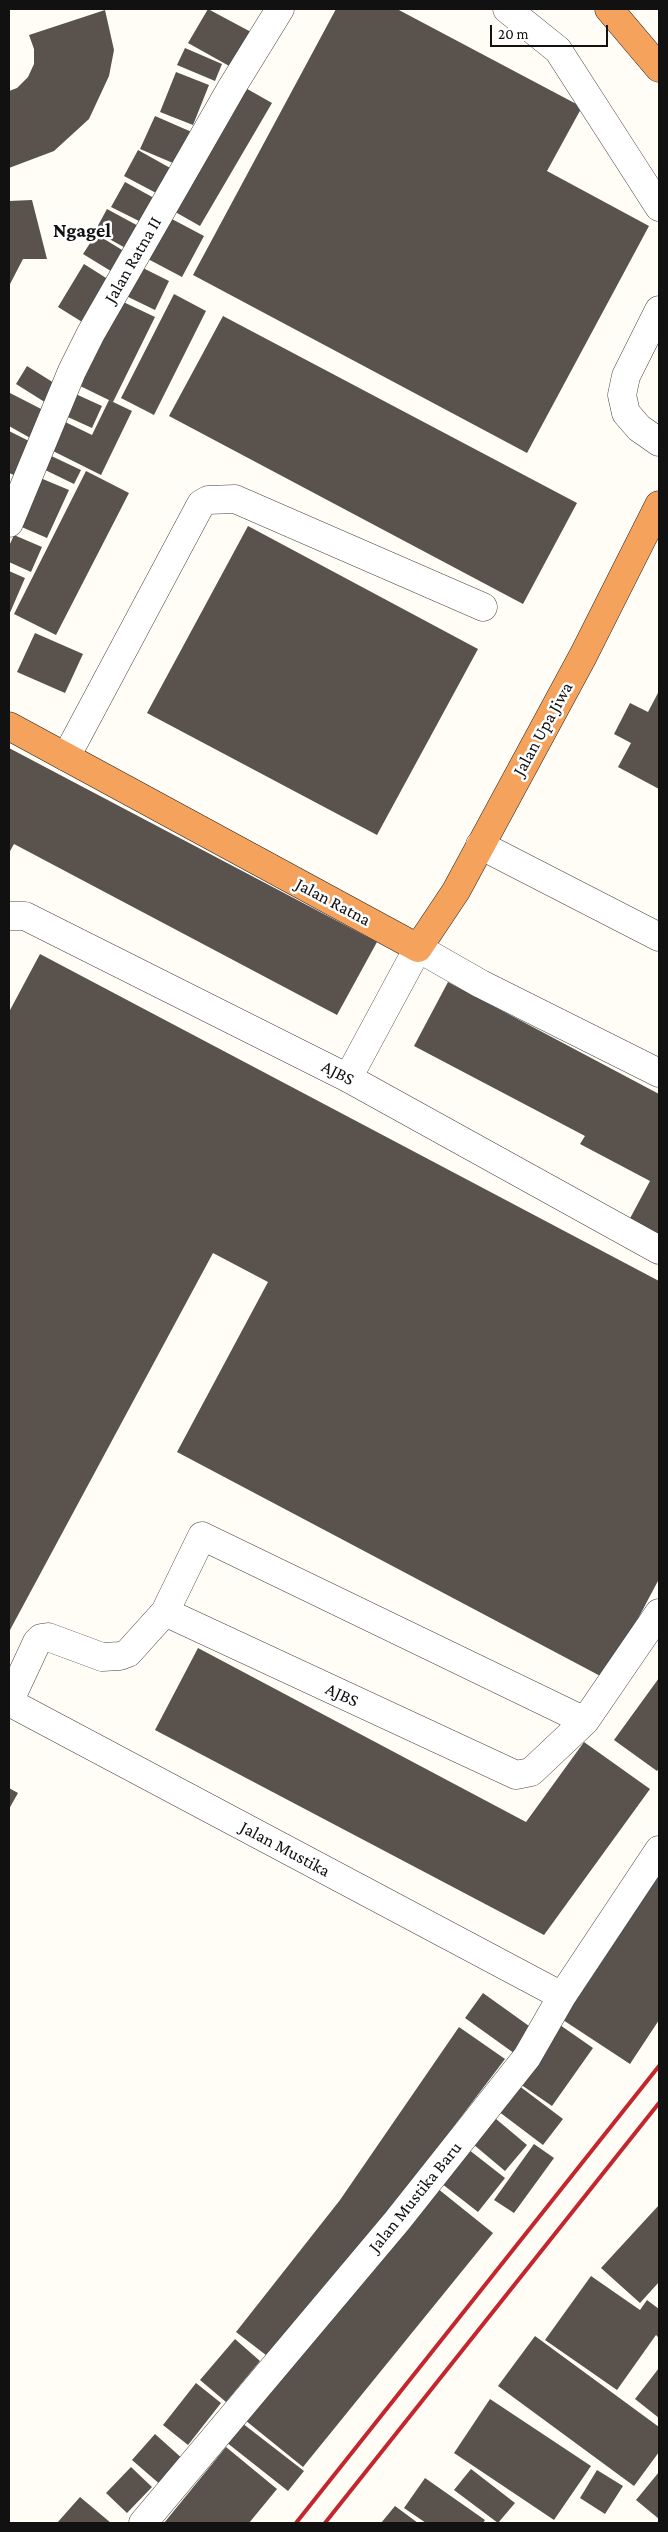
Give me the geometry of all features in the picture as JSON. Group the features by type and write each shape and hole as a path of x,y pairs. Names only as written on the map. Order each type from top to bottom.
{"highway":[{"path":"609,9 659,68"},
{"name":"Jalan Upa Jiwa","path":"418,948 456,891 584,656 652,537 659,505"},
{"name":"Jalan Ratna","path":"9,726 418,948"}],"street":[{"name":"Jalan Ratna II","path":"9,523 72,371 91,333 232,86 280,9"},
{"path":"507,9 558,50 659,207"},
{"path":"659,310 626,376 622,395 626,413 639,428 659,442"},
{"path":"66,758 201,504 208,500 216,498 235,499 483,607"},
{"path":"480,845 659,937"},
{"name":"AJBS","path":"9,916 25,916 348,1078 659,1250"},
{"path":"348,1078 418,948"},
{"name":"Jalan Ratna","path":"418,948 481,984 659,1073"},
{"path":"9,1702 37,1642 42,1638 48,1637 102,1657 120,1656 128,1653 165,1612 202,1536 585,1721"},
{"name":"AJBS","path":"165,1612 516,1775 531,1772 585,1721 659,1613"},
{"name":"Jalan Mustika","path":"9,1702 562,1996"},
{"name":"Jalan Mustika Baru","path":"143,2523 404,2213 527,2057 562,1996 659,1850"}],"building":[{"path":"208,9 251,32 231,67 188,43"},
{"path":"336,9 397,9 582,107 547,171 649,226 527,453 193,275"},
{"path":"105,10 114,50 109,76 89,119 54,151 9,168 9,91 17,88 28,77 34,64 34,49 29,35"},
{"path":"185,48 222,64 215,81 177,65"},
{"path":"176,72 209,85 193,125 160,112"},
{"path":"242,86 272,103 200,226 170,209"},
{"path":"155,116 194,133 180,166 140,149"},
{"path":"138,150 172,169 158,194 124,176"},
{"path":"125,182 154,198 141,222 111,207"},
{"path":"32,200 47,259 23,259 9,286 9,201"},
{"path":"107,209 142,228 129,250 95,231"},
{"path":"170,218 204,236 182,277 148,259"},
{"path":"96,234 127,253 114,273 83,254"},
{"path":"84,264 114,283 87,325 58,307"},
{"path":"135,264 169,281 155,310 120,293"},
{"path":"174,294 206,311 154,415 121,398"},
{"path":"117,299 155,317 113,402 76,384"},
{"path":"223,316 577,503 523,604 169,416"},
{"path":"27,366 62,388 51,406 16,384"},
{"path":"69,391 102,406 92,428 59,413"},
{"path":"10,393 47,412 32,439 9,426"},
{"path":"109,400 132,411 101,475 43,446 57,418 92,435"},
{"path":"9,431 31,442 14,475 9,473"},
{"path":"45,453 81,470 74,484 39,467"},
{"path":"86,471 129,493 56,635 14,614"},
{"path":"38,477 69,490 47,538 17,525"},
{"path":"248,526 478,649 377,835 147,713"},
{"path":"14,535 42,547 31,572 9,562 9,546"},
{"path":"9,571 25,578 9,615"},
{"path":"35,633 83,654 65,693 17,672"},
{"path":"659,691 659,789 618,767 631,743 614,734 630,703 648,712"},
{"path":"9,748 377,942 337,1015 14,844 9,853"},
{"path":"40,954 659,1281 659,1579 606,1679 177,1452 268,1282 213,1253 9,1629 9,1012"},
{"path":"448,982 659,1094 659,1241 627,1224 650,1181 580,1144 585,1136 414,1046"},
{"path":"198,1648 526,1822 584,1742 650,1789 544,1935 155,1730"},
{"path":"659,1678 659,1768 657,1771 614,1740"},
{"path":"9,1788 18,1793 9,1809"},
{"path":"659,1869 659,2020 630,2064 560,2018"},
{"path":"483,1993 536,2031 518,2056 465,2018"},
{"path":"560,2025 593,2048 552,2106 520,2084"},
{"path":"459,2027 505,2059 275,2362 236,2332 340,2200"},
{"path":"514,2082 563,2119 543,2145 494,2108"},
{"path":"489,2113 527,2145 505,2171 467,2139"},
{"path":"534,2144 554,2158 514,2213 494,2200"},
{"path":"464,2146 505,2178 478,2212 437,2180"},
{"path":"432,2184 493,2233 303,2467 240,2416"},
{"path":"659,2205 659,2282 640,2303 601,2268"},
{"path":"591,2276 640,2310 647,2300 659,2309 659,2338 656,2335 617,2390 545,2340"},
{"path":"535,2336 659,2427 659,2452 634,2486 498,2386"},
{"path":"235,2339 260,2361 226,2402 200,2380"},
{"path":"659,2368 659,2418 635,2399"},
{"path":"196,2383 221,2403 188,2445 163,2425"},
{"path":"490,2399 591,2466 554,2520 454,2453"},
{"path":"242,2423 304,2471 288,2491 226,2442"},
{"path":"155,2434 184,2460 162,2486 132,2460"},
{"path":"226,2447 277,2489 249,2523 164,2523"},
{"path":"131,2467 152,2487 127,2513 106,2493"},
{"path":"471,2469 515,2503 498,2523 454,2490"},
{"path":"597,2470 623,2486 605,2514 580,2498"},
{"path":"659,2472 659,2519 636,2500"},
{"path":"425,2478 485,2520 483,2523 426,2523 404,2508"},
{"path":"80,2497 111,2523 57,2523"},
{"path":"395,2506 418,2523 381,2523"}],"railway":[{"path":"296,2523 659,2066"},
{"path":"325,2523 659,2103"}],"district":[{"name":"Ngagel","path":"82,231"}]}
